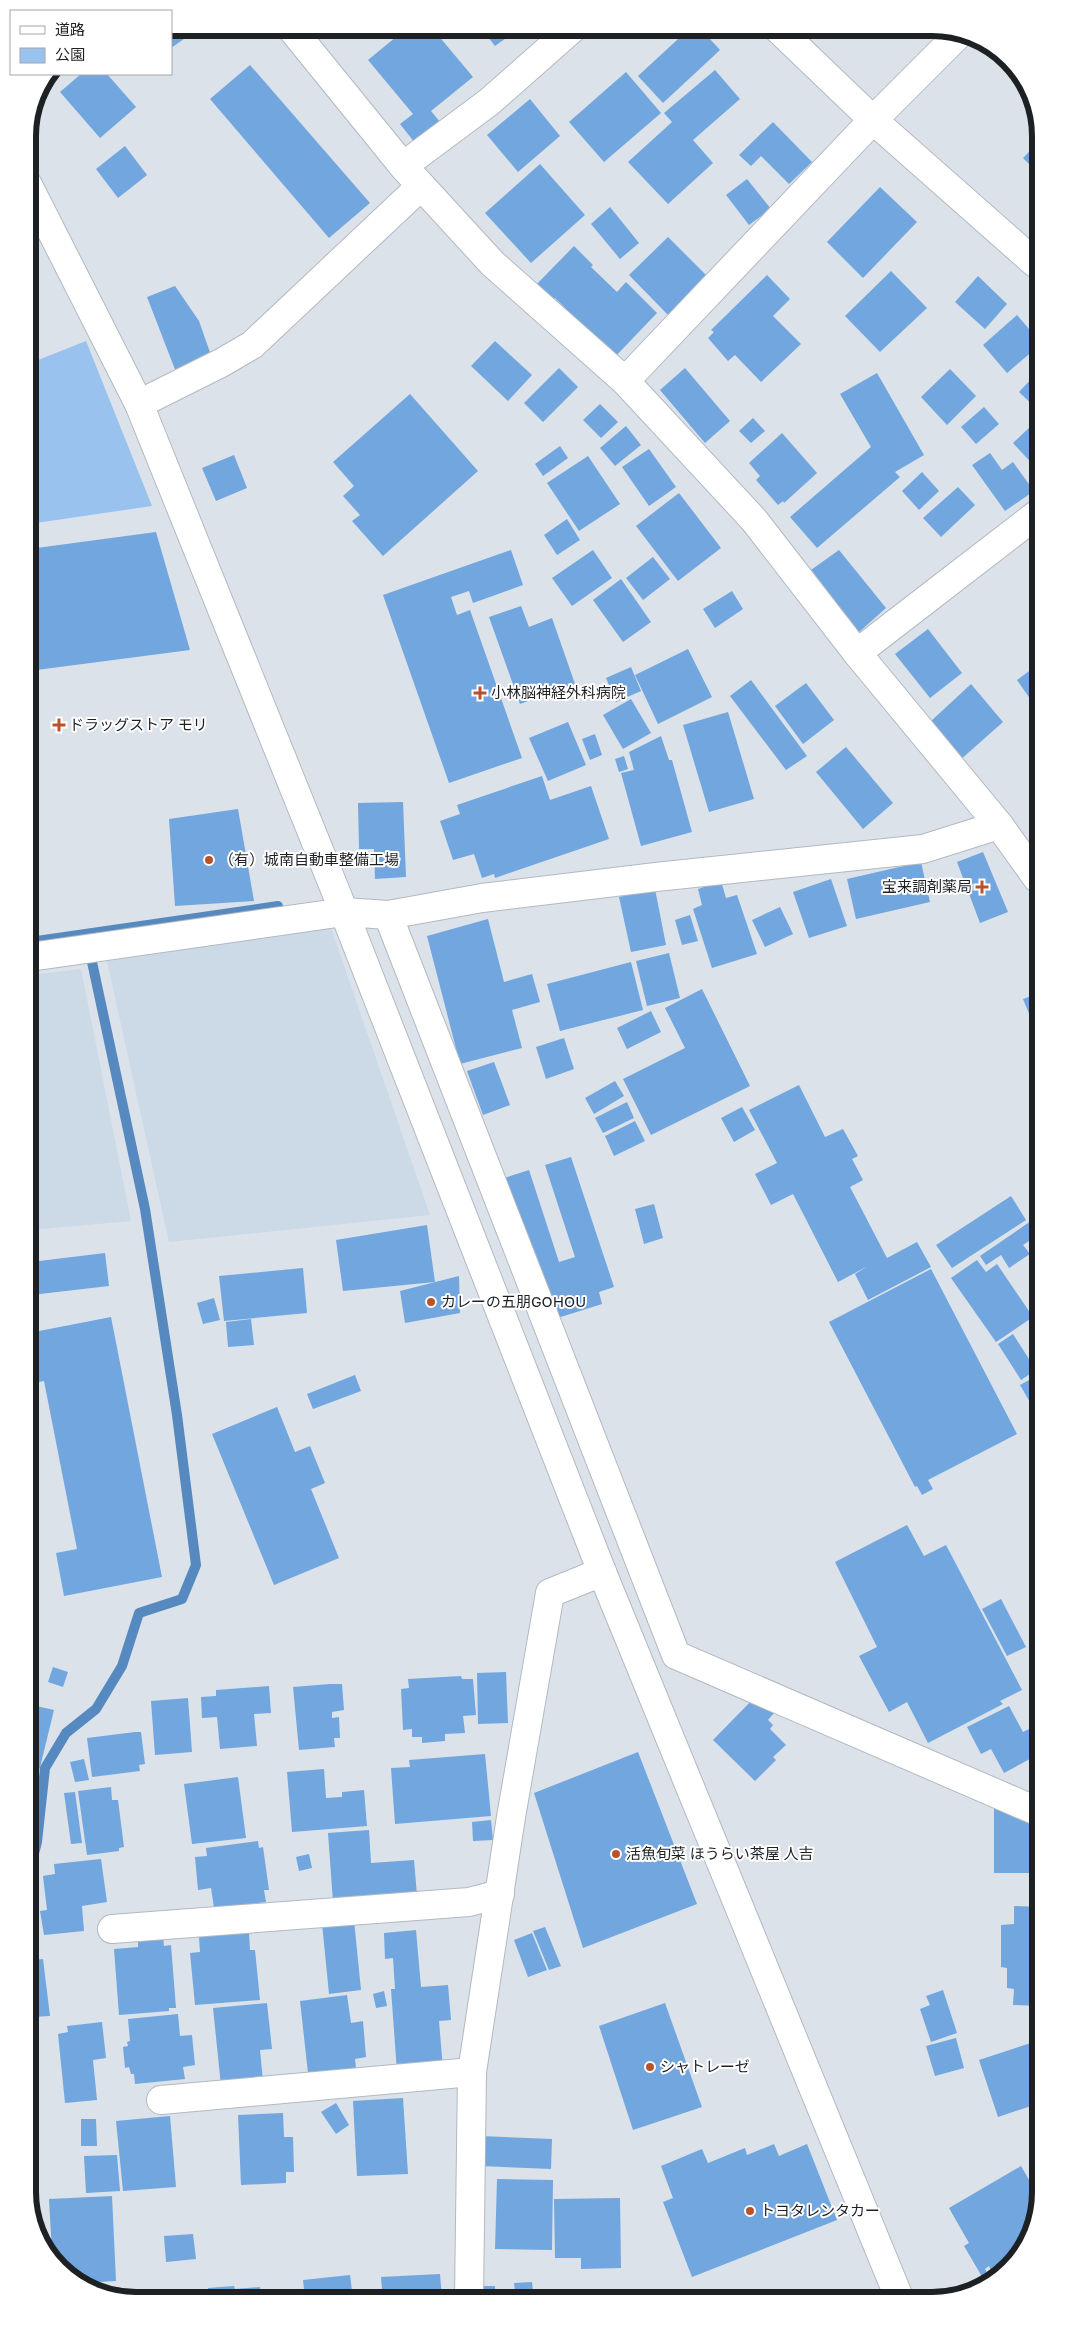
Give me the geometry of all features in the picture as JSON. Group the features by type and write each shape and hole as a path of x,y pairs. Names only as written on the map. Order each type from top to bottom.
{"street":[{"path":"298,36 412,176 492,263 626,381 754,520 857,653 999,825 1032,871"},
{"path":"139,404 221,364 252,344 412,176 489,102 564,36"},
{"path":"785,36 873,120 1032,261"},
{"path":"626,381 873,120 954,39"},
{"path":"36,201 139,404 344,912 602,1572 897,2292"},
{"path":"857,653 1032,518"},
{"path":"36,956 344,912 388,915 482,898 656,877 923,849 999,825"},
{"path":"388,915 676,1655 1032,1809"},
{"path":"469,2292 472,2072 550,1593 602,1572"},
{"path":"112,1929 469,1902 500,1894"},
{"path":"161,2100 472,2072"}],"shaded area":[{"path":"331,928 430,1215 169,1242 107,961"},
{"path":"81,969 131,1221 36,1230 36,974"}],"green space":[{"path":"86,341 152,506 36,523 36,361"}],"building":[{"path":"172,36 188,36 172,47"},
{"path":"397,36 439,36 473,77 431,111 440,122 415,143 400,124 413,114 368,60"},
{"path":"487,36 509,36 495,46"},
{"path":"681,36 707,36 720,50 663,103 638,76"},
{"path":"250,65 370,203 329,238 210,99"},
{"path":"715,70 740,99 693,140 713,163 668,204 628,162 672,122 664,113"},
{"path":"626,72 661,113 604,162 569,122"},
{"path":"80,75 108,75 136,107 100,138 60,92"},
{"path":"530,99 560,136 518,172 487,135"},
{"path":"773,122 812,162 789,184 761,156 751,166 739,155"},
{"path":"125,146 147,175 118,198 96,169"},
{"path":"1032,149 1032,167 1023,158"},
{"path":"540,164 585,215 531,263 485,213"},
{"path":"747,179 771,209 749,225 726,195"},
{"path":"880,187 917,222 863,278 827,242"},
{"path":"610,207 639,243 620,259 591,224"},
{"path":"668,237 709,278 670,317 629,275"},
{"path":"574,246 593,265 591,267 617,292 626,282 657,313 611,361 573,324 577,320 555,298 552,302 535,286"},
{"path":"891,271 927,308 880,352 845,316"},
{"path":"767,275 790,299 773,316 801,344 761,382 735,355 728,361 708,338 714,332 711,330"},
{"path":"978,276 1007,304 985,329 955,302"},
{"path":"175,286 199,321 212,358 176,372 147,297"},
{"path":"1017,315 1032,332 1032,352 1007,373 983,345"},
{"path":"495,341 532,375 508,401 471,366"},
{"path":"559,368 578,387 543,422 524,403"},
{"path":"685,368 730,421 705,443 660,390"},
{"path":"950,369 976,396 947,425 921,397"},
{"path":"877,373 924,455 895,472 900,477 817,548 790,517 871,447 840,394"},
{"path":"1032,378 1032,404 1019,392"},
{"path":"410,394 478,471 383,556 352,521 360,515 343,496 354,486 333,462"},
{"path":"600,404 618,422 601,438 583,420"},
{"path":"984,407 999,424 976,444 961,427"},
{"path":"753,418 765,431 751,443 739,431"},
{"path":"1032,425 1032,464 1013,443"},
{"path":"626,426 641,445 615,466 600,448"},
{"path":"782,433 817,473 784,503 783,501 778,505 756,480 760,476 749,463"},
{"path":"560,446 568,458 543,476 535,464"},
{"path":"649,449 676,487 649,506 622,467"},
{"path":"990,453 1002,470 1013,462 1032,488 1032,492 1005,511 972,465"},
{"path":"234,455 247,488 216,501 202,468"},
{"path":"588,456 620,504 579,531 547,483"},
{"path":"922,472 939,491 919,510 902,491"},
{"path":"958,487 975,505 941,537 923,518"},
{"path":"679,493 721,548 678,581 636,526"},
{"path":"567,519 580,540 557,555 544,535"},
{"path":"156,532 190,650 36,670 36,548"},
{"path":"511,550 523,585 473,603 469,591 451,597 457,615 470,610 522,758 449,783 383,595"},
{"path":"593,550 612,578 572,606 552,578"},
{"path":"839,550 886,608 858,633 811,570"},
{"path":"653,557 670,579 643,600 626,578"},
{"path":"621,579 651,622 623,642 593,600"},
{"path":"732,591 743,609 715,628 703,609"},
{"path":"521,606 529,627 552,618 575,684 520,704 489,617"},
{"path":"928,629 962,673 930,698 895,654"},
{"path":"688,649 712,697 658,724 635,675"},
{"path":"631,667 641,691 616,702 606,678"},
{"path":"1032,669 1032,702 1017,680"},
{"path":"751,680 807,756 786,770 730,696"},
{"path":"806,683 834,720 803,744 775,706"},
{"path":"971,684 1003,722 959,761 929,723"},
{"path":"631,699 651,733 623,749 603,715"},
{"path":"728,712 754,799 709,812 683,725"},
{"path":"568,722 586,765 548,781 529,738"},
{"path":"595,734 602,755 590,760 582,739"},
{"path":"661,736 669,760 672,760 692,832 641,846 621,773 634,770 629,752"},
{"path":"846,747 893,803 863,829 816,772"},
{"path":"624,756 628,769 619,772 615,759"},
{"path":"542,776 550,800 591,786 609,839 495,878 494,874 482,878 474,854 453,860 440,821 460,814 457,805"},
{"path":"403,802 406,877 375,879 374,849 359,849 358,803"},
{"name":"（有）城南自動車整備工場","path":"238,809 254,901 175,906 169,819"},
{"name":"宝来調剤薬局","path":"983,852 1008,912 980,923 957,862"},
{"path":"921,862 930,902 856,919 847,879"},
{"path":"831,879 847,926 809,938 793,892"},
{"path":"721,881 726,898 737,895 757,954 712,968 693,909 702,905 698,889"},
{"path":"655,889 666,945 631,952 619,897"},
{"path":"780,907 793,934 765,947 752,920"},
{"path":"690,915 698,941 682,945 675,920"},
{"path":"488,919 504,982 532,974 540,1002 512,1010 522,1048 460,1064 427,936"},
{"path":"669,953 680,998 647,1006 636,961"},
{"path":"631,962 643,1010 560,1031 547,984"},
{"path":"702,989 750,1086 651,1135 623,1079 685,1048 665,1008"},
{"path":"1032,996 1032,1021 1023,999"},
{"path":"651,1011 661,1032 627,1049 617,1028"},
{"path":"564,1038 574,1069 546,1079 536,1047"},
{"path":"494,1062 510,1105 483,1115 467,1071"},
{"path":"615,1081 624,1096 594,1114 585,1098"},
{"path":"799,1085 825,1137 843,1129 858,1156 852,1159 863,1180 850,1187 887,1258 917,1242 931,1267 868,1300 855,1274 868,1266 838,1282 793,1194 771,1205 755,1174 777,1163 749,1110"},
{"path":"627,1102 634,1118 603,1133 595,1118"},
{"path":"742,1107 755,1130 734,1142 721,1118"},
{"path":"635,1121 645,1141 614,1156 605,1136"},
{"path":"571,1157 614,1287 599,1292 602,1304 548,1321 498,1180 529,1170 559,1262 575,1257 545,1165"},
{"path":"1011,1196 1026,1220 952,1268 936,1245"},
{"path":"654,1204 663,1238 644,1244 635,1209"},
{"path":"1032,1220 1032,1239 1023,1245 1030,1254 1009,1268 1001,1255 986,1265 980,1256"},
{"path":"427,1225 435,1282 343,1291 336,1240"},
{"path":"105,1253 109,1286 36,1294 36,1261"},
{"path":"977,1260 986,1272 997,1264 1032,1318 996,1342 951,1278"},
{"path":"303,1268 307,1313 224,1321 219,1276"},
{"path":"931,1269 1017,1434 928,1480 933,1489 922,1495 917,1486 915,1487 829,1322"},
{"name":"カレーの五朋GOHOU","path":"459,1276 460,1313 405,1323 400,1291"},
{"path":"214,1298 220,1320 203,1324 197,1303"},
{"path":"111,1317 162,1577 64,1596 56,1553 77,1549 44,1381 36,1382 36,1351 38,1351 36,1332"},
{"path":"251,1319 254,1345 228,1347 226,1322"},
{"path":"1013,1334 1032,1364 1032,1373 1021,1380 998,1344"},
{"path":"355,1375 361,1391 313,1409 307,1394"},
{"path":"1032,1378 1032,1406 1020,1385"},
{"path":"277,1407 295,1452 310,1446 325,1483 311,1489 339,1558 274,1585 212,1434"},
{"path":"907,1525 924,1556 946,1545 1022,1690 1000,1701 1003,1704 928,1743 907,1702 889,1712 859,1656 877,1647 835,1562"},
{"path":"1001,1599 1026,1647 1007,1656 982,1609"},
{"path":"53,1667 68,1672 63,1687 48,1682"},
{"path":"506,1672 508,1723 478,1724 477,1673"},
{"path":"461,1676 462,1679 473,1679 476,1715 463,1716 465,1733 445,1734 445,1741 422,1743 422,1737 412,1737 412,1729 403,1730 401,1689 409,1688 408,1679"},
{"path":"342,1684 344,1710 332,1712 332,1718 339,1717 340,1738 334,1738 335,1747 299,1750 293,1687"},
{"path":"269,1686 271,1713 254,1714 257,1746 220,1749 217,1717 202,1718 201,1697 216,1696 216,1690"},
{"path":"757,1695 774,1713 768,1720 773,1725 770,1729 786,1745 773,1757 776,1760 755,1781 713,1740"},
{"path":"188,1698 192,1752 155,1755 151,1701"},
{"path":"36,1706 54,1710 36,1784"},
{"path":"1009,1706 1023,1732 1029,1729 1032,1735 1032,1758 1004,1773 991,1749 981,1754 967,1727"},
{"path":"141,1732 145,1764 139,1765 140,1771 92,1777 87,1738"},
{"name":"活魚旬菜 ほうらい茶屋 人吉","path":"638,1752 697,1904 583,1948 534,1793"},
{"path":"485,1754 491,1816 395,1824 391,1768 410,1767 409,1760"},
{"path":"84,1759 89,1780 75,1782 70,1762"},
{"path":"324,1769 326,1798 342,1797 342,1792 364,1790 367,1826 292,1832 287,1772"},
{"path":"238,1777 246,1838 192,1844 184,1784"},
{"path":"111,1787 112,1800 118,1800 124,1847 119,1848 119,1851 87,1855 78,1791"},
{"path":"75,1792 82,1843 71,1844 64,1793"},
{"path":"994,1799 1032,1799 1032,1873 994,1873"},
{"path":"491,1820 493,1840 473,1841 472,1822"},
{"path":"369,1830 371,1863 414,1860 417,1895 333,1902 328,1833"},
{"path":"258,1841 259,1848 263,1847 269,1890 264,1890 266,1902 214,1908 211,1888 198,1890 195,1857 207,1856 206,1848"},
{"path":"309,1854 312,1868 299,1871 296,1857"},
{"path":"101,1859 107,1902 82,1906 84,1931 44,1935 40,1911 47,1910 43,1876 55,1874 54,1864"},
{"path":"1014,1906 1032,1907 1032,2006 1013,2005 1014,1989 1007,1988 1007,1968 1001,1967 1001,1925 1014,1924"},
{"path":"354,1920 361,1990 329,1994 322,1923"},
{"path":"545,1927 561,1966 549,1970 533,1931"},
{"path":"416,1930 421,1987 448,1985 451,2020 439,2021 443,2069 397,2072 391,1989 395,1989 393,1958 385,1959 384,1933"},
{"path":"249,1932 250,1950 255,1950 260,2000 195,2005 190,1953 200,1952 199,1937"},
{"path":"532,1933 547,1970 528,1977 514,1940"},
{"path":"163,1936 164,1946 171,1945 176,2008 169,2008 169,2011 119,2015 114,1949 138,1947 138,1938"},
{"path":"43,1959 50,2016 36,2017 36,1960"},
{"path":"943,1990 957,2033 931,2042 920,2009 930,2005 926,1996"},
{"path":"384,1991 387,2006 376,2008 373,1994"},
{"path":"347,1995 351,2023 363,2021 366,2057 355,2059 356,2068 308,2073 300,2001"},
{"path":"267,2003 272,2049 260,2050 263,2081 221,2086 213,2008"},
{"name":"シャトレーゼ","path":"665,2003 702,2107 633,2130 599,2026"},
{"path":"178,2014 180,2036 192,2035 195,2065 183,2067 185,2079 135,2084 134,2074 131,2074 129,2067 125,2068 123,2047 128,2046 127,2042 130,2041 128,2019"},
{"path":"102,2022 106,2058 93,2060 97,2100 65,2103 58,2034 68,2032 67,2026"},
{"path":"956,2038 964,2068 935,2076 926,2046"},
{"path":"1032,2043 1032,2106 998,2117 979,2060"},
{"path":"36,2055 39,2079 36,2080"},
{"path":"403,2098 408,2174 357,2176 353,2101"},
{"path":"336,2103 349,2125 336,2134 321,2112"},
{"path":"283,2113 284,2137 293,2137 294,2172 286,2172 286,2183 241,2185 238,2115"},
{"path":"170,2116 176,2187 123,2191 116,2121"},
{"path":"81,2119 96,2119 97,2146 81,2146"},
{"path":"481,2136 552,2139 551,2169 480,2166"},
{"name":"トヨタレンタカー","path":"774,2144 779,2156 807,2144 837,2220 692,2277 663,2202 673,2198 661,2166 702,2149 708,2163 745,2148 747,2155"},
{"path":"117,2155 120,2191 86,2193 84,2156"},
{"path":"1021,2166 1032,2185 1030,2212 1015,2248 1003,2263 992,2272 989,2266 985,2269 988,2275 983,2278 964,2246 969,2243 949,2208"},
{"path":"497,2179 553,2180 552,2250 495,2249"},
{"path":"112,2196 116,2281 95,2282 65,2263 52,2245 49,2199"},
{"path":"620,2198 621,2268 581,2269 581,2258 555,2258 554,2199"},
{"path":"193,2234 196,2259 166,2262 164,2236"},
{"path":"440,2274 442,2292 374,2292 374,2290 382,2289 381,2277"},
{"path":"350,2275 352,2292 304,2292 303,2280"},
{"path":"532,2282 533,2291 562,2289 562,2292 506,2292 515,2291 514,2283"},
{"path":"234,2286 235,2289 260,2287 260,2292 208,2292 208,2288"},
{"path":"480,2286 495,2286 495,2292 480,2292"}],"waterway":[{"path":"36,941 278,906"},
{"path":"36,1846 45,1768 66,1733 96,1709 122,1666 139,1613 182,1599 196,1565 177,1415 145,1209 89,948"}],"place":[{"name":"小林脳神経外科病院","path":"480,693"},
{"name":"ドラッグストア モリ","path":"59,725"},
{"name":"（有）城南自動車整備工場","path":"209,860"},
{"name":"宝来調剤薬局","path":"982,887"},
{"name":"カレーの五朋GOHOU","path":"431,1302"},
{"name":"活魚旬菜 ほうらい茶屋 人吉","path":"616,1854"},
{"name":"シャトレーゼ","path":"650,2067"},
{"name":"トヨタレンタカー","path":"750,2211"}]}
